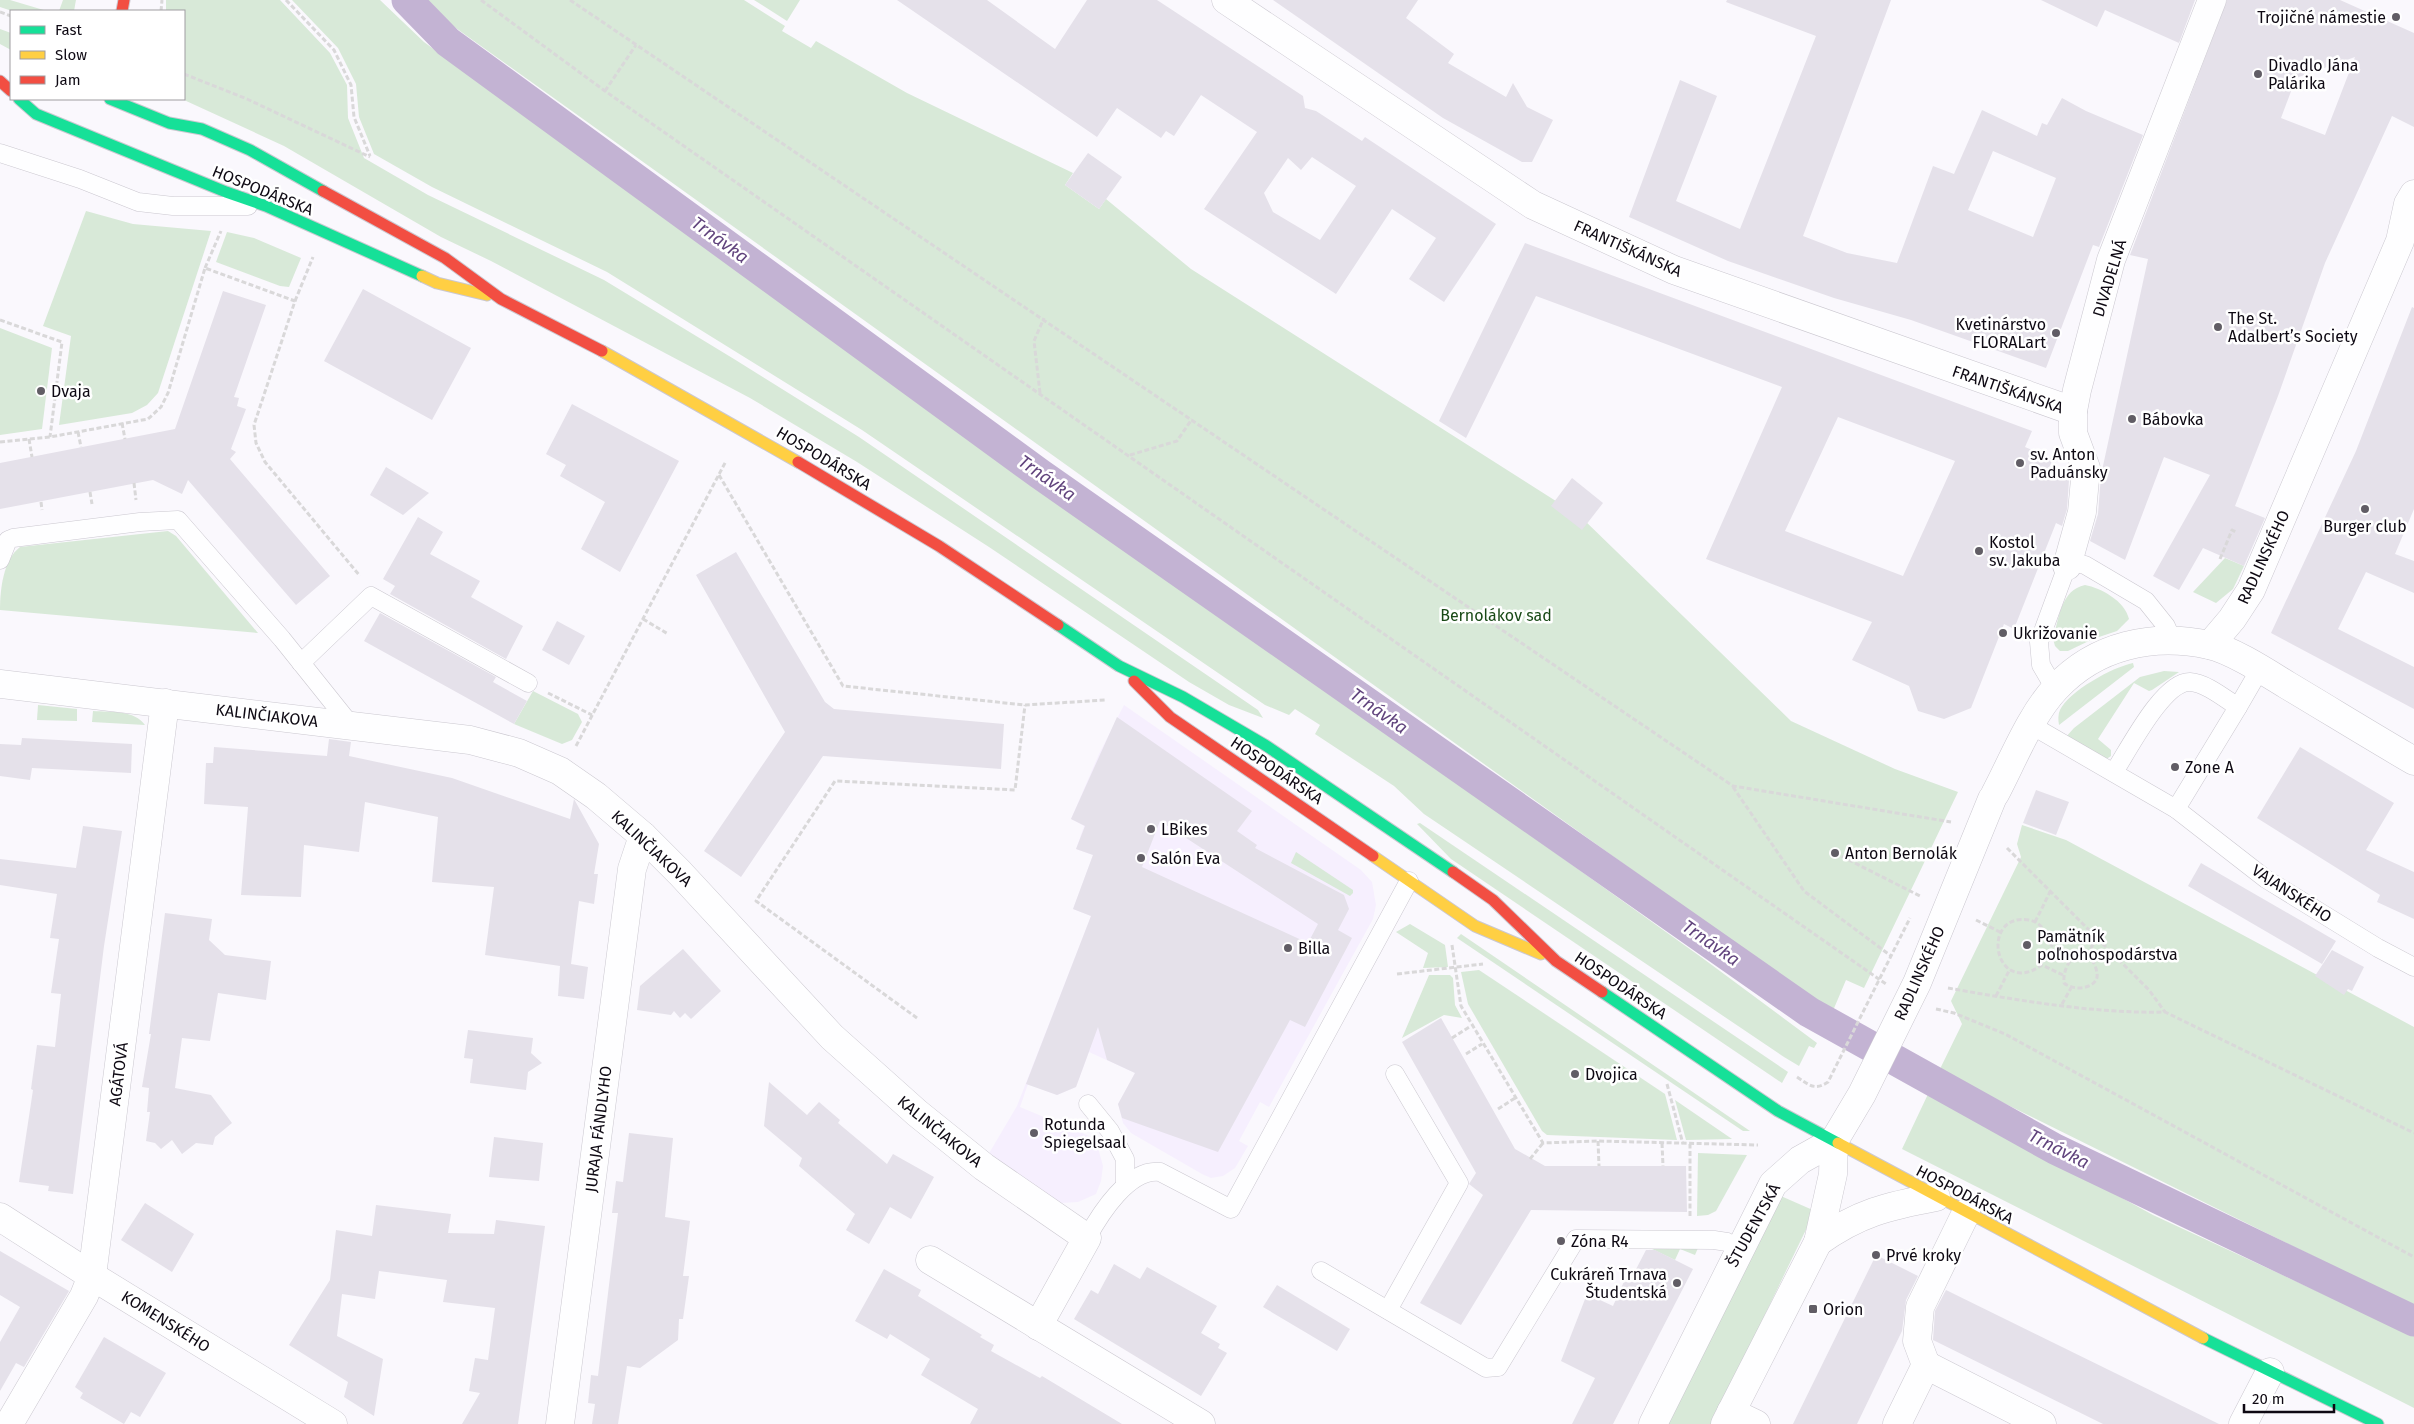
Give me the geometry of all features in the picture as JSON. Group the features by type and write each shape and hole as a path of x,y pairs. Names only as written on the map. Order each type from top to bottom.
{"street":[{"name":"FRANTIŠKÁNSKA","path":"1226,0 1533,205 1674,270 2073,411"},
{"name":"DIVADELNÁ","path":"2067,566 2082,512 2086,468 2073,432 2073,411 2111,260 2212,0"},
{"path":"0,80 10,90"},
{"name":"HOSPODÁRSKA","path":"20,100 36,114 226,192 266,206 437,283 501,299"},
{"name":"HOSPODÁRSKA","path":"113,100 169,122 202,128"},
{"name":"HOSPODÁRSKA","path":"179,111 202,128 250,150 445,258 501,299 583,340 811,469 939,546 1119,666 1183,696 1265,745 1382,822 1492,900 1556,961 1748,1092 1966,1213 2270,1372 2378,1424"},
{"name":"RADLINSKÉHO","path":"1834,1141 1865,1088 1935,940 1994,796 2031,725 2055,689 2091,661 2118,647 2137,642 2210,645 2232,619 2251,590 2400,241 2408,204 2414,194"},
{"path":"2210,645 2260,668 2414,761"},
{"name":"HOSPODÁRSKA","path":"1119,666 1170,717 1475,926 1556,961"},
{"name":"KALINČIAKOVA","path":"0,684 350,724 470,740 519,754 560,771 596,796 643,836 680,873 832,1037 917,1113 984,1167 1087,1238"},
{"name":"AGÁTOVÁ","path":"9,1424 84,1296 92,1276 165,703"},
{"name":"JURAJA FÁNDLYHO","path":"560,1424 632,870 643,836"},
{"path":"1756,1424 1728,1418 1818,1242 1833,1174 1834,1141"},
{"name":"ŠTUDENTSKÁ","path":"1653,1424 1739,1248 1773,1184 1800,1160 1834,1141"},
{"path":"1818,1242 1857,1217 1896,1205 1936,1197"},
{"path":"1966,1213 1920,1307 1917,1341 1926,1365 2034,1422"},
{"name":"KOMENSKÉHO","path":"0,1217 92,1276 334,1424"},
{"path":"1038,1326 1087,1238"},
{"path":"930,1260 1200,1424"},
{"path":"1897,1424 1926,1365"},
{"path":"2243,1424 2270,1372"}],"lane":[{"path":"0,153 80,179 138,202 173,206 266,206"},
{"path":"0,560 8,540 12,538 140,522 178,520 301,662 350,724"},
{"path":"2055,689 2041,665 2039,642 2067,566 2076,563 2085,564 2146,601 2166,626 2173,642"},
{"path":"301,662 371,596 528,683"},
{"path":"2176,809 2260,668"},
{"path":"2114,772 2162,697 2174,687 2189,682 2203,686 2238,706"},
{"name":"VAJANSKÉHO","path":"2031,725 2176,809 2266,879 2378,948 2414,967"},
{"path":"1087,1238 1099,1216 1125,1186 1150,1171 1160,1172 1231,1209 1409,881"},
{"path":"1388,1310 1459,1184 1396,1074"},
{"path":"1088,1104 1110,1131 1125,1159 1125,1186"},
{"path":"1321,1271 1486,1368 1498,1367 1576,1239 1728,1242 1739,1248"}],"path":[{"path":"185,74 247,99 370,157 354,117 351,85 334,50 286,0"},
{"path":"481,0 605,91 1130,455 1879,981"},
{"path":"570,0 1044,318 1733,786 1804,891 1891,956"},
{"path":"605,91 636,45"},
{"path":"0,442 50,437 148,419 161,407 168,393 205,268 223,226"},
{"path":"313,256 295,301 254,425 256,443 265,462 356,569 371,596"},
{"path":"205,268 295,301"},
{"path":"1040,394 1034,341 1044,318"},
{"path":"0,320 62,342 50,437"},
{"path":"1130,455 1178,441 1192,419"},
{"path":"122,423 125,439"},
{"path":"78,432 81,448"},
{"path":"29,439 32,457"},
{"path":"573,753 726,461"},
{"path":"719,475 843,686 1025,705 1105,700"},
{"path":"2220,559 2232,530 2236,532"},
{"path":"643,619 668,634"},
{"path":"528,683 592,716"},
{"path":"917,1018 756,901 834,781 1014,790 1025,705"},
{"path":"1733,786 1954,823"},
{"path":"2007,848 2149,990 2165,1012"},
{"path":"1835,853 1920,896"},
{"path":"2035,922 2051,890"},
{"path":"2063,975 2042,964 2027,972 2010,970 2004,964 1996,949 2000,932 2014,921 2023,919 2035,922 2046,932 2050,945 2073,956"},
{"path":"1976,920 2000,932"},
{"path":"2087,955 2097,937"},
{"path":"1452,944 1461,1006 1543,1143"},
{"path":"2079,954 2087,955 2098,974 2097,979 2085,986 2071,988 2064,983 2063,975 2073,956 2079,954"},
{"path":"1397,974 1455,969 1483,964"},
{"path":"1797,1077 1809,1085 1820,1087 1834,1073 1886,967"},
{"path":"1996,996 2010,970"},
{"path":"1948,988 1996,996 2135,1013 2165,1012 2414,1133"},
{"path":"2062,1004 2071,988"},
{"path":"1935,1008 1954,1013 2004,1034 2414,1257"},
{"path":"1452,1038 1472,1026"},
{"path":"1466,1054 1482,1044"},
{"path":"1667,1084 1683,1144"},
{"path":"1807,1090 1809,1085"},
{"path":"1498,1109 1515,1098"},
{"path":"1598,1141 1599,1166"},
{"path":"1530,1158 1543,1143 1598,1141 1758,1146"},
{"path":"1662,1143 1663,1166"},
{"path":"1690,1144 1690,1240"}],"shaded area":[{"path":"1124,705 1361,870 1372,882 1376,905 1373,919 1269,1107 1260,1102 1239,1141 1248,1146 1235,1168 1223,1176 1211,1178 1202,1174 1131,1133 1123,1123 1118,1104 1135,1073 1089,1052 1076,1087 1057,1095 1028,1084 1020,1107 1089,1136 1098,1148 1103,1166 1101,1181 1096,1194 1078,1202 1061,1203 988,1155 1017,1106 1091,916 1073,909 1093,855 1076,849 1084,826 1071,819 1099,754"}],"green space":[{"path":"0,0 10,0 44,10 10,10 0,7"},
{"path":"63,0 76,0 74,10 59,10"},
{"path":"166,0 280,0 330,53 347,85 348,118 364,158 428,195 604,280 734,359 859,437 1258,710 1263,718 1229,705 1189,682 989,547 857,462 750,398 491,261 441,237 284,146 184,100 185,10 166,10"},
{"path":"292,0 380,0 424,42 526,117 1701,957 1817,1043 1814,1048 1809,1046 1799,1066 1784,1057 1424,814 1394,786 1315,734 1320,725 1295,709 1289,715 1265,705 862,430 607,272 432,187 374,154 359,117 356,84 338,48"},
{"name":"Bernolákov sad","path":"428,0 744,0 785,26 782,31 811,48 816,41 907,93 1073,173 1065,185 1099,209 1106,199 1191,269 1581,517 1791,721 1895,769 1958,792 1864,988 1846,980 1832,1013 453,26"},
{"path":"754,0 800,0 787,21"},
{"path":"0,29 10,33 10,49 0,44"},
{"path":"86,211 133,224 211,231 158,393 147,405 132,413 59,425 71,336 43,326"},
{"path":"227,232 254,238 301,258 289,287 280,286 216,262"},
{"path":"0,328 52,348 42,429 0,435"},
{"path":"168,531 176,536 258,633 0,610 6,567 20,547"},
{"path":"2225,558 2244,566 2233,589 2216,603 2193,592"},
{"path":"2085,585 2112,596 2127,612 2129,619 2117,631 2093,639 2068,651 2060,651 2055,646 2053,639 2062,606 2071,593"},
{"path":"2133,663 2134,667 2059,725 2058,717 2060,710 2072,695 2114,669"},
{"path":"2164,671 2179,672 2149,691 2134,683 2098,739 2111,750 2111,756 2105,760 2065,738 2074,728 2140,677"},
{"path":"533,691 578,714 582,722 572,740 562,744 514,724"},
{"path":"38,705 77,709 77,721 37,720"},
{"path":"93,711 129,714 141,720 145,725 92,722"},
{"path":"1420,823 1788,1072 1782,1083 1451,859 1417,824"},
{"path":"2022,825 2066,840 2414,1027 2414,1306 1939,1071 1962,1024 1951,1001 2021,857 2017,844"},
{"path":"1296,852 1353,890 1353,893 1350,896 1291,863"},
{"path":"1410,924 1445,945 1448,967 1423,968 1428,953 1396,932"},
{"path":"1461,934 1750,1131 1743,1131 1457,938"},
{"path":"1479,970 1665,1094 1677,1140 1547,1135 1542,1131 1468,1004 1461,972"},
{"path":"1429,975 1450,975 1453,978 1455,1005 1462,1018 1444,1015 1402,1038"},
{"path":"1929,1092 2153,1215 2414,1336 2414,1408 1902,1149"},
{"path":"1675,1100 1732,1139 1686,1140"},
{"path":"1698,1153 1747,1155 1716,1211 1708,1215 1697,1216"},
{"path":"1776,1194 1815,1211 1712,1424 1663,1424"},
{"path":"1648,1247 1698,1248 1695,1255 1680,1249 1675,1260"}],"building":[{"path":"897,0 987,0 1055,49 1087,0 1157,0 1303,96 1305,108 1316,111 1362,141 1365,137 1496,224 1444,302 1409,279 1436,238 1392,209 1336,294 1204,209 1257,132 1201,95 1174,136 1166,131 1161,138 1117,108 1097,137","holes":["1312,157 1356,186 1320,240 1273,212 1264,193 1288,158 1301,170"]},
{"path":"1273,0 1418,0 1406,18 1454,54 1448,63 1506,97 1513,83 1527,107 1553,120 1532,162 1522,162 1443,118"},
{"path":"1727,0 1891,0 1803,236 1847,253 1897,263 1933,166 1954,174 1982,110 2037,136 2042,123 2047,125 2062,98 2086,111 2143,135 2099,247 2093,245 2046,368 1911,320 1834,298 1728,261 1629,217 1680,80 1717,96 1676,201 1740,229 1816,36 1726,2","holes":["1993,151 2056,178 2033,237 1968,210"]},
{"path":"2041,0 2195,0 2179,43 2105,10 2097,27"},
{"path":"2227,0 2340,0 2414,33 2414,127 2392,116 2325,263 2278,396 2235,506 2265,518 2244,566 2203,548 2179,590 2153,576 2210,475 2164,457 2125,560 2090,541 2098,514 2101,475 2148,259 2130,255","holes":["2355,57 2325,135 2281,118 2296,78"]},
{"path":"1088,153 1122,177 1099,209 1065,185"},
{"path":"1525,243 2032,431 2025,447 2053,459 2047,472 2069,480 2067,509 2062,526 2056,523 2014,629 2004,624 1971,708 1944,719 1918,711 1909,686 1852,660 1872,622 1706,559 1782,387 1536,296 1466,438 1439,421","holes":["1838,417 1955,461 1903,576 1785,531"]},
{"path":"363,289 471,348 432,420 324,361"},
{"path":"223,291 266,305 234,397 239,398 237,406 246,409 231,449 236,452 230,459 330,576 296,605 188,480 182,494 153,480 0,509 0,463 175,429"},
{"path":"2412,307 2414,308 2414,509 2395,554 2414,561 2414,593 2366,572 2338,629 2414,667 2414,709 2271,633 2356,451"},
{"path":"572,404 679,461 620,572 581,549 605,502 560,476 566,465 546,454"},
{"path":"386,467 429,493 403,515 370,495"},
{"path":"1572,478 1603,503 1582,530 1551,506"},
{"path":"418,517 443,532 430,554 480,581 471,597 523,626 506,659 390,594 395,586 383,579"},
{"path":"736,552 825,702 834,709 1004,724 1001,769 823,756 741,877 704,851 785,732 696,575"},
{"path":"380,613 496,677 493,682 527,701 514,724 364,641"},
{"path":"557,621 585,636 569,665 542,650"},
{"path":"1117,717 1252,811 1237,831 1257,845 1255,848 1344,895 1349,909 1338,930 1352,938 1305,1027 1290,1020 1218,1152 1122,1118 1118,1104 1135,1073 1107,1060 1098,1027 1076,1087 1057,1095 1026,1084 1091,916 1073,909 1093,855 1076,849 1085,826 1071,819","holes":["1160,821 1318,924 1308,943 1142,867"]},
{"path":"22,738 132,744 131,773 32,768 30,780 0,776 0,744 21,745"},
{"path":"329,739 351,742 349,756 452,778 570,819 574,799 599,844 594,874 598,874 594,904 579,901 571,964 588,967 584,999 558,996 560,966 485,955 494,887 432,882 438,817 365,802 359,852 304,845 301,897 241,895 248,807 204,804 206,763 213,763 214,747 327,756"},
{"path":"2300,747 2394,803 2366,850 2414,872 2414,919 2377,902 2380,895 2257,818"},
{"path":"2036,790 2069,802 2056,835 2023,823"},
{"path":"83,826 122,831 104,946 73,1194 48,1191 49,1186 19,1182 33,1090 31,1089 37,1045 55,1047 61,994 51,993 59,939 50,938 57,894 0,885 0,859 76,868"},
{"path":"2201,863 2336,941 2322,964 2188,886"},
{"path":"165,913 212,919 209,940 225,955 271,961 266,1000 218,993 210,1041 182,1038 175,1088 211,1095 232,1123 215,1137 213,1145 196,1143 182,1154 172,1140 161,1149 155,1143 146,1141 150,1112 147,1112 149,1088 142,1087 151,1034 149,1034"},
{"path":"683,949 721,991 691,1019 685,1013 680,1018 674,1011 671,1015 637,1010 640,986"},
{"path":"2332,950 2364,967 2352,991 2348,989 2344,995 2315,976"},
{"path":"1441,1018 1515,1149 1545,1166 1686,1166 1687,1212 1531,1210 1461,1325 1420,1303 1483,1195 1469,1184 1476,1173 1402,1042"},
{"path":"468,1030 533,1038 531,1053 542,1063 528,1072 526,1090 470,1083 473,1059 464,1058"},
{"path":"769,1082 807,1115 819,1102 840,1120 838,1123 887,1164 893,1154 934,1177 911,1219 890,1207 869,1244 846,1230 855,1214 799,1166 802,1158 764,1126"},
{"path":"629,1133 673,1138 665,1217 690,1221 683,1276 689,1276 683,1319 679,1319 678,1340 640,1368 627,1366 618,1424 592,1424 595,1404 588,1403 591,1375 598,1376 618,1213 612,1213 616,1181 623,1182"},
{"path":"494,1137 543,1143 539,1181 489,1177"},
{"path":"145,1203 194,1234 172,1272 121,1240"},
{"path":"376,1205 451,1214 448,1233 494,1234 496,1220 545,1226 518,1424 462,1424 480,1393 469,1391 475,1358 488,1360 495,1308 443,1302 447,1280 379,1271 375,1299 342,1294 337,1336 383,1359 374,1416 344,1397 348,1382 289,1345 330,1280 336,1230 372,1236"},
{"path":"1646,1250 1655,1250 1693,1269 1613,1424 1572,1424 1595,1378 1561,1361 1587,1294 1613,1306 1627,1275 1632,1277"},
{"path":"0,1251 69,1291 24,1367 16,1363 0,1391 0,1342 20,1307 0,1295"},
{"path":"1876,1255 1918,1276 1906,1300 1902,1331 1857,1424 1793,1424"},
{"path":"1114,1264 1140,1279 1147,1267 1217,1306 1201,1333 1220,1344 1218,1348 1227,1353 1201,1396 1074,1319 1091,1290 1098,1294"},
{"path":"884,1269 921,1290 918,1296 982,1335 980,1337 994,1345 991,1351 1040,1378 1042,1376 1122,1424 970,1424 978,1409 921,1375 930,1359 890,1334 887,1339 855,1321"},
{"path":"1277,1285 1350,1329 1337,1351 1263,1307"},
{"path":"1946,1290 2219,1424 2103,1424 1933,1340 1935,1311"},
{"path":"104,1337 166,1373 140,1417 131,1412 124,1424 80,1398 83,1393 75,1387"}],"waterway":[{"name":"Trnávka","path":"407,0 448,42 1040,474 1809,1012 2055,1149 2414,1321"}],"traffic: fast":[{"path":"20,100 36,114 226,192 266,206 422,276"},
{"path":"112,100 169,123 202,129 250,150 323,191"},
{"path":"1058,625 1119,666 1183,697 1265,745 1453,872"},
{"path":"1602,992 1778,1111 1838,1143"},
{"path":"2203,1338 2378,1424"}],"traffic: slow":[{"path":"422,276 437,283 487,295"},
{"path":"602,351 798,462"},
{"path":"1373,856 1475,926 1541,954"},
{"path":"1838,1143 2203,1338"}],"traffic: jam":[{"path":"122,10 124,0"},
{"path":"0,81 10,90"},
{"path":"323,191 445,258 501,299 602,351"},
{"path":"798,462 939,546 1058,625"},
{"path":"1134,681 1170,717 1373,856"},
{"path":"1453,872 1493,900 1556,961 1602,992"}],"place":[{"name":"Trojičné námestie","path":"2396,17"},
{"name":"Divadlo Jána Palárika","path":"2258,74"},
{"name":"The St. Adalbert’s Society","path":"2218,327"},
{"name":"Kvetinárstvo FLORALart","path":"2056,333"},
{"name":"Dvaja","path":"41,391"},
{"name":"Bábovka","path":"2132,419"},
{"name":"sv. Anton Paduánsky","path":"2020,463"},
{"name":"Burger club","path":"2365,509"},
{"name":"Kostol sv. Jakuba","path":"1979,551"},
{"name":"Ukrižovanie","path":"2003,633"},
{"name":"Zone A","path":"2175,767"},
{"name":"LBikes","path":"1151,829"},
{"name":"Anton Bernolák","path":"1835,853"},
{"name":"Salón Eva","path":"1141,858"},
{"name":"Pamätník poľnohospodárstva","path":"2027,945"},
{"name":"Billa","path":"1288,948"},
{"name":"Dvojica","path":"1575,1074"},
{"name":"Rotunda Spiegelsaal","path":"1034,1133"},
{"name":"Zóna R4","path":"1561,1241"},
{"name":"Prvé kroky","path":"1876,1255"},
{"name":"Cukráreň Trnava Študentská","path":"1677,1283"},
{"name":"Orion","path":"1813,1309"}]}
